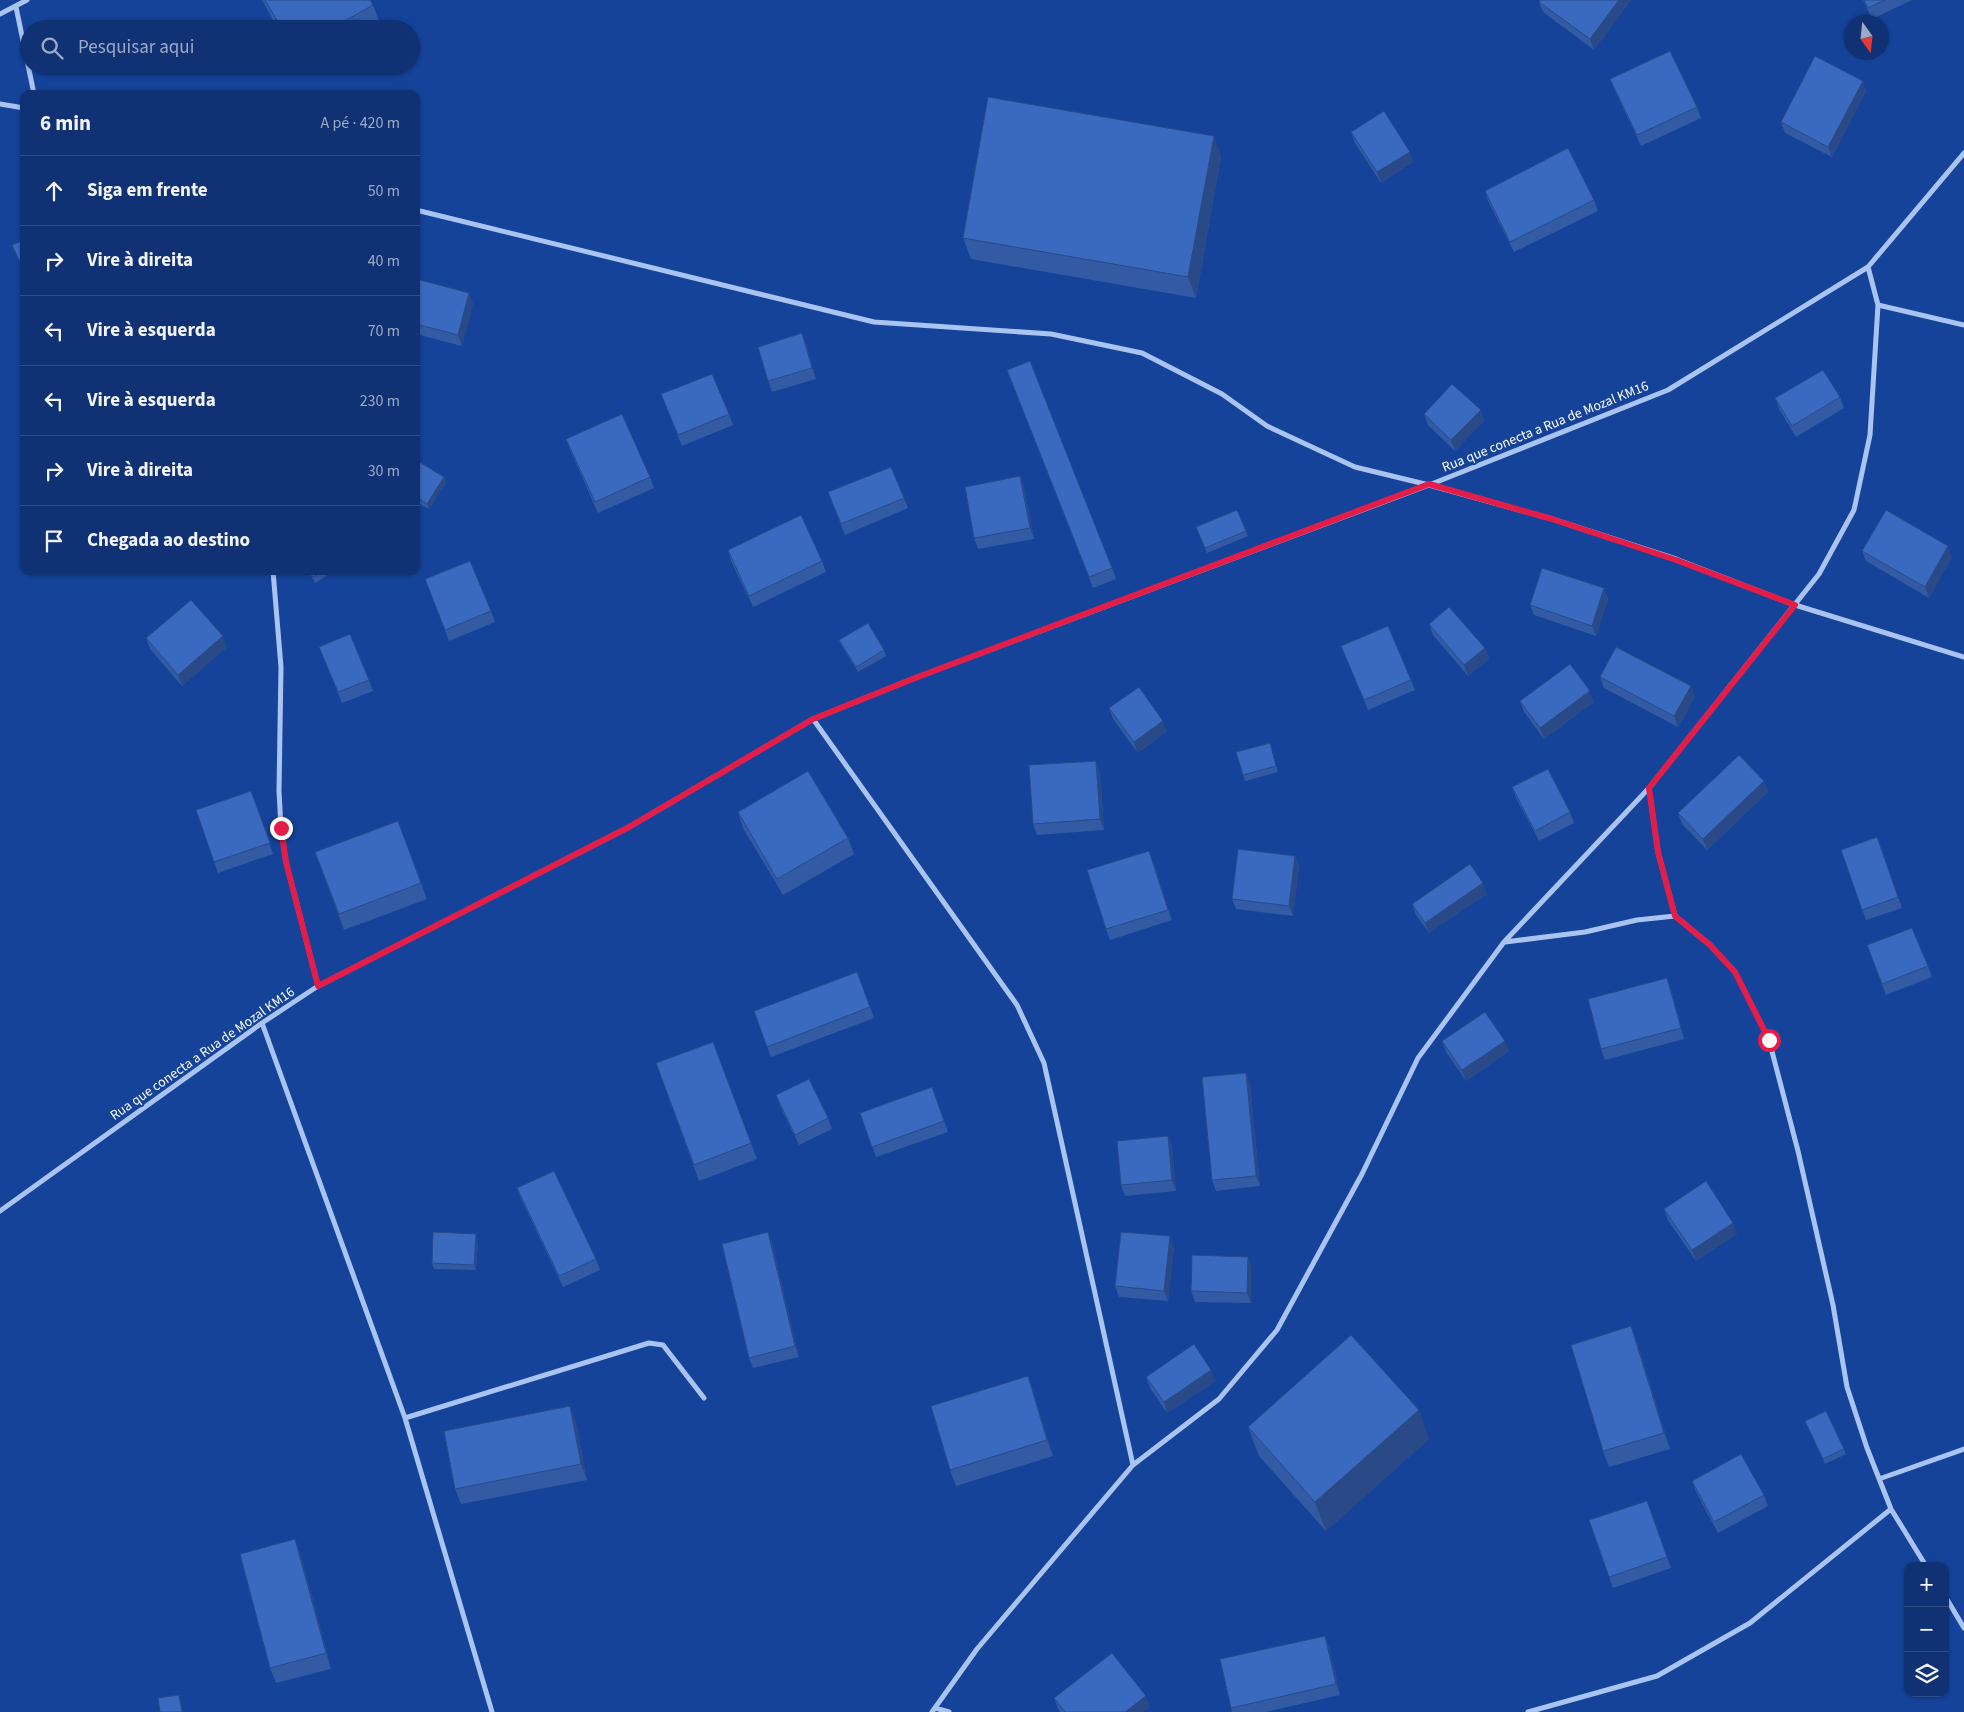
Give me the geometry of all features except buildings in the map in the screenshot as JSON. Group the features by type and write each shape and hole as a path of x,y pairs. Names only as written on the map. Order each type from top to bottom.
{"street":[{"path":"0,14 27,0"},
{"path":"16,7 20,26"},
{"path":"30,75 33,90"},
{"path":"0,104 20,107"},
{"name":"Rua que conecta a Rua de Mozal KM16","path":"0,1211 262,1023 318,986 629,827 813,719 924,675 1429,484 1668,390 1868,267 1964,153"},
{"path":"420,211 874,322 1051,334 1142,353 1222,394 1267,426 1355,467 1429,484 1552,519 1667,556 1795,605 1964,657"},
{"path":"949,1712 934,1710 977,1649 1134,1465 1219,1399 1277,1330 1362,1174 1418,1058 1504,942 1649,788 1819,574 1854,510 1870,435 1878,305 1868,267"},
{"path":"1878,305 1964,325"},
{"path":"273,575 281,667 281,828 286,862 318,986"},
{"path":"813,719 1017,1004 1044,1063 1134,1465"},
{"path":"1649,788 1658,852 1675,916 1710,945 1735,972 1769,1040 1798,1151 1831,1295 1847,1388 1891,1509 1924,1562"},
{"path":"1504,942 1585,932 1637,920 1675,916"},
{"path":"262,1023 404,1418 492,1712"},
{"path":"404,1418 650,1343 663,1345 704,1398"},
{"path":"1879,1479 1964,1449"},
{"path":"1528,1712 1657,1676 1750,1623 1891,1509"},
{"path":"1949,1603 1964,1628"}],"route":[{"path":"281,828 286,862 318,986 629,827 813,719 915,678 1429,484 1552,519 1676,560 1795,605 1649,788 1658,852 1675,916 1710,945 1735,972 1769,1040"}]}
